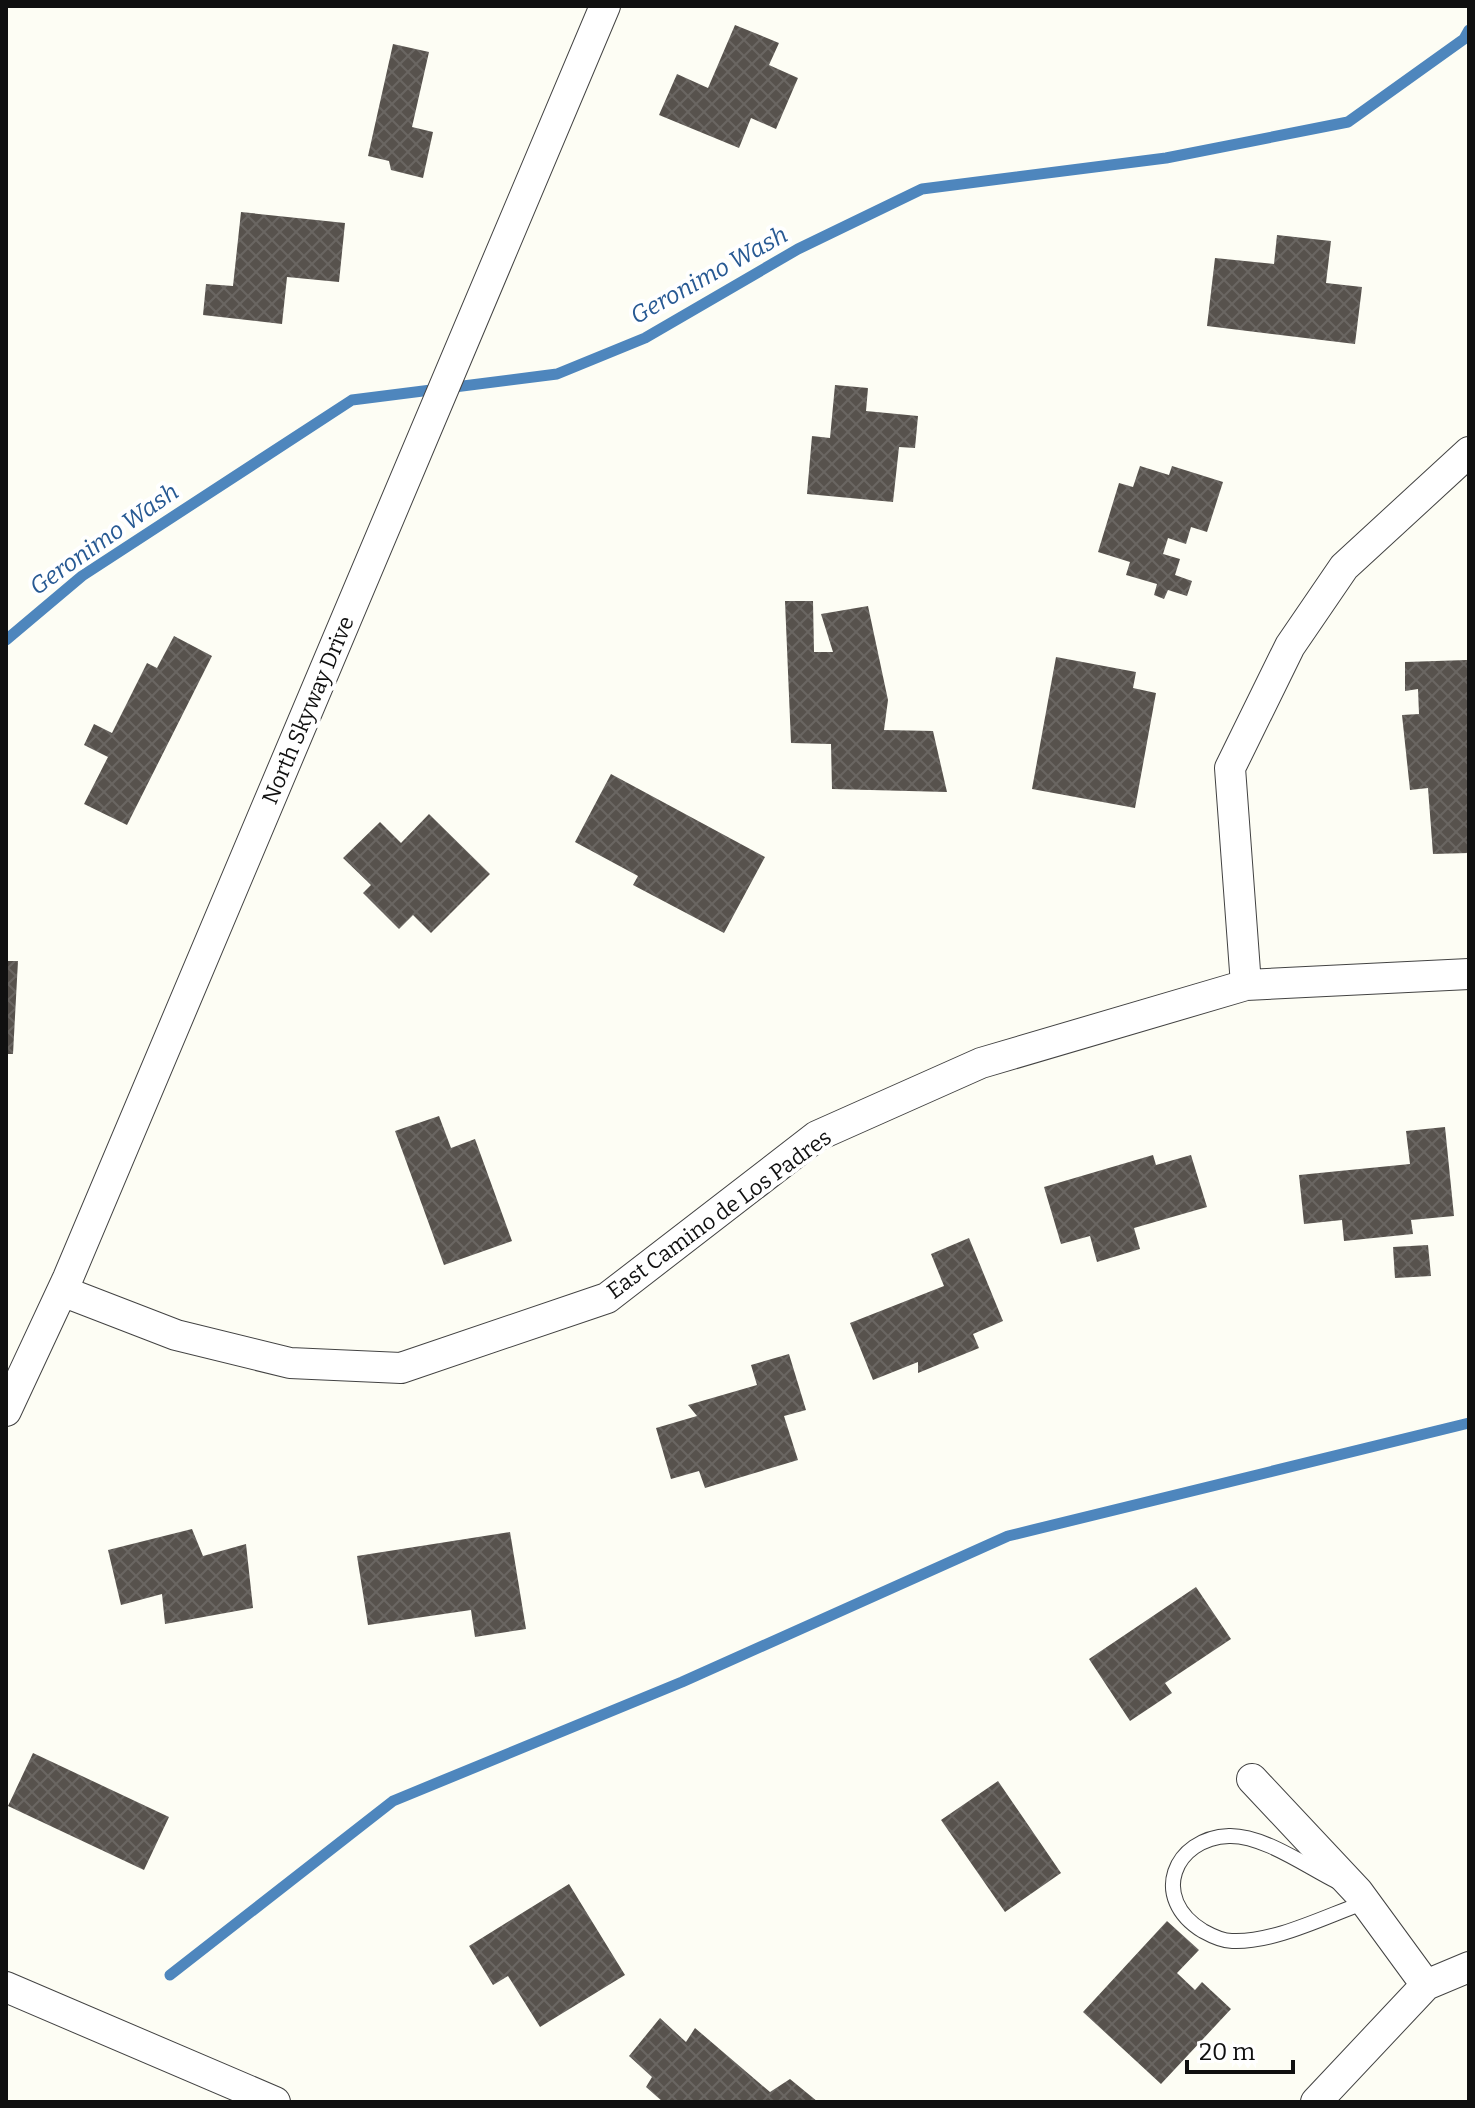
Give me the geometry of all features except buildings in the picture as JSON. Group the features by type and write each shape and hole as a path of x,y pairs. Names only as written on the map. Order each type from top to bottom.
{"street":[{"name":"North Skyway Drive","path":"6,1411 62,1291 605,6"},
{"path":"1246,985 1230,768 1290,646 1344,567 1469,452"},
{"name":"East Camino de Los Padres","path":"62,1291 176,1335 290,1363 401,1368 607,1298 817,1136 981,1063 1246,985 1469,974"},
{"path":"1252,1779 1362,1897 1426,1985"},
{"path":"1316,2102 1426,1985 1469,1967"},
{"path":"6,1987 275,2102"}],"lane":[{"path":"1231,1836 1277,1850 1362,1897 1293,1929 1245,1941 1227,1941 1191,1923 1177,1908 1172,1893 1173,1876 1193,1849 1210,1840 1231,1836"}],"waterway":[{"name":"Geronimo Wash","path":"6,640 82,576 352,400 557,374 645,338 798,249 922,189 1166,158 1348,122 1464,39 1469,30"},
{"path":"170,1975 393,1801 682,1682 1008,1536 1469,1423"}]}
